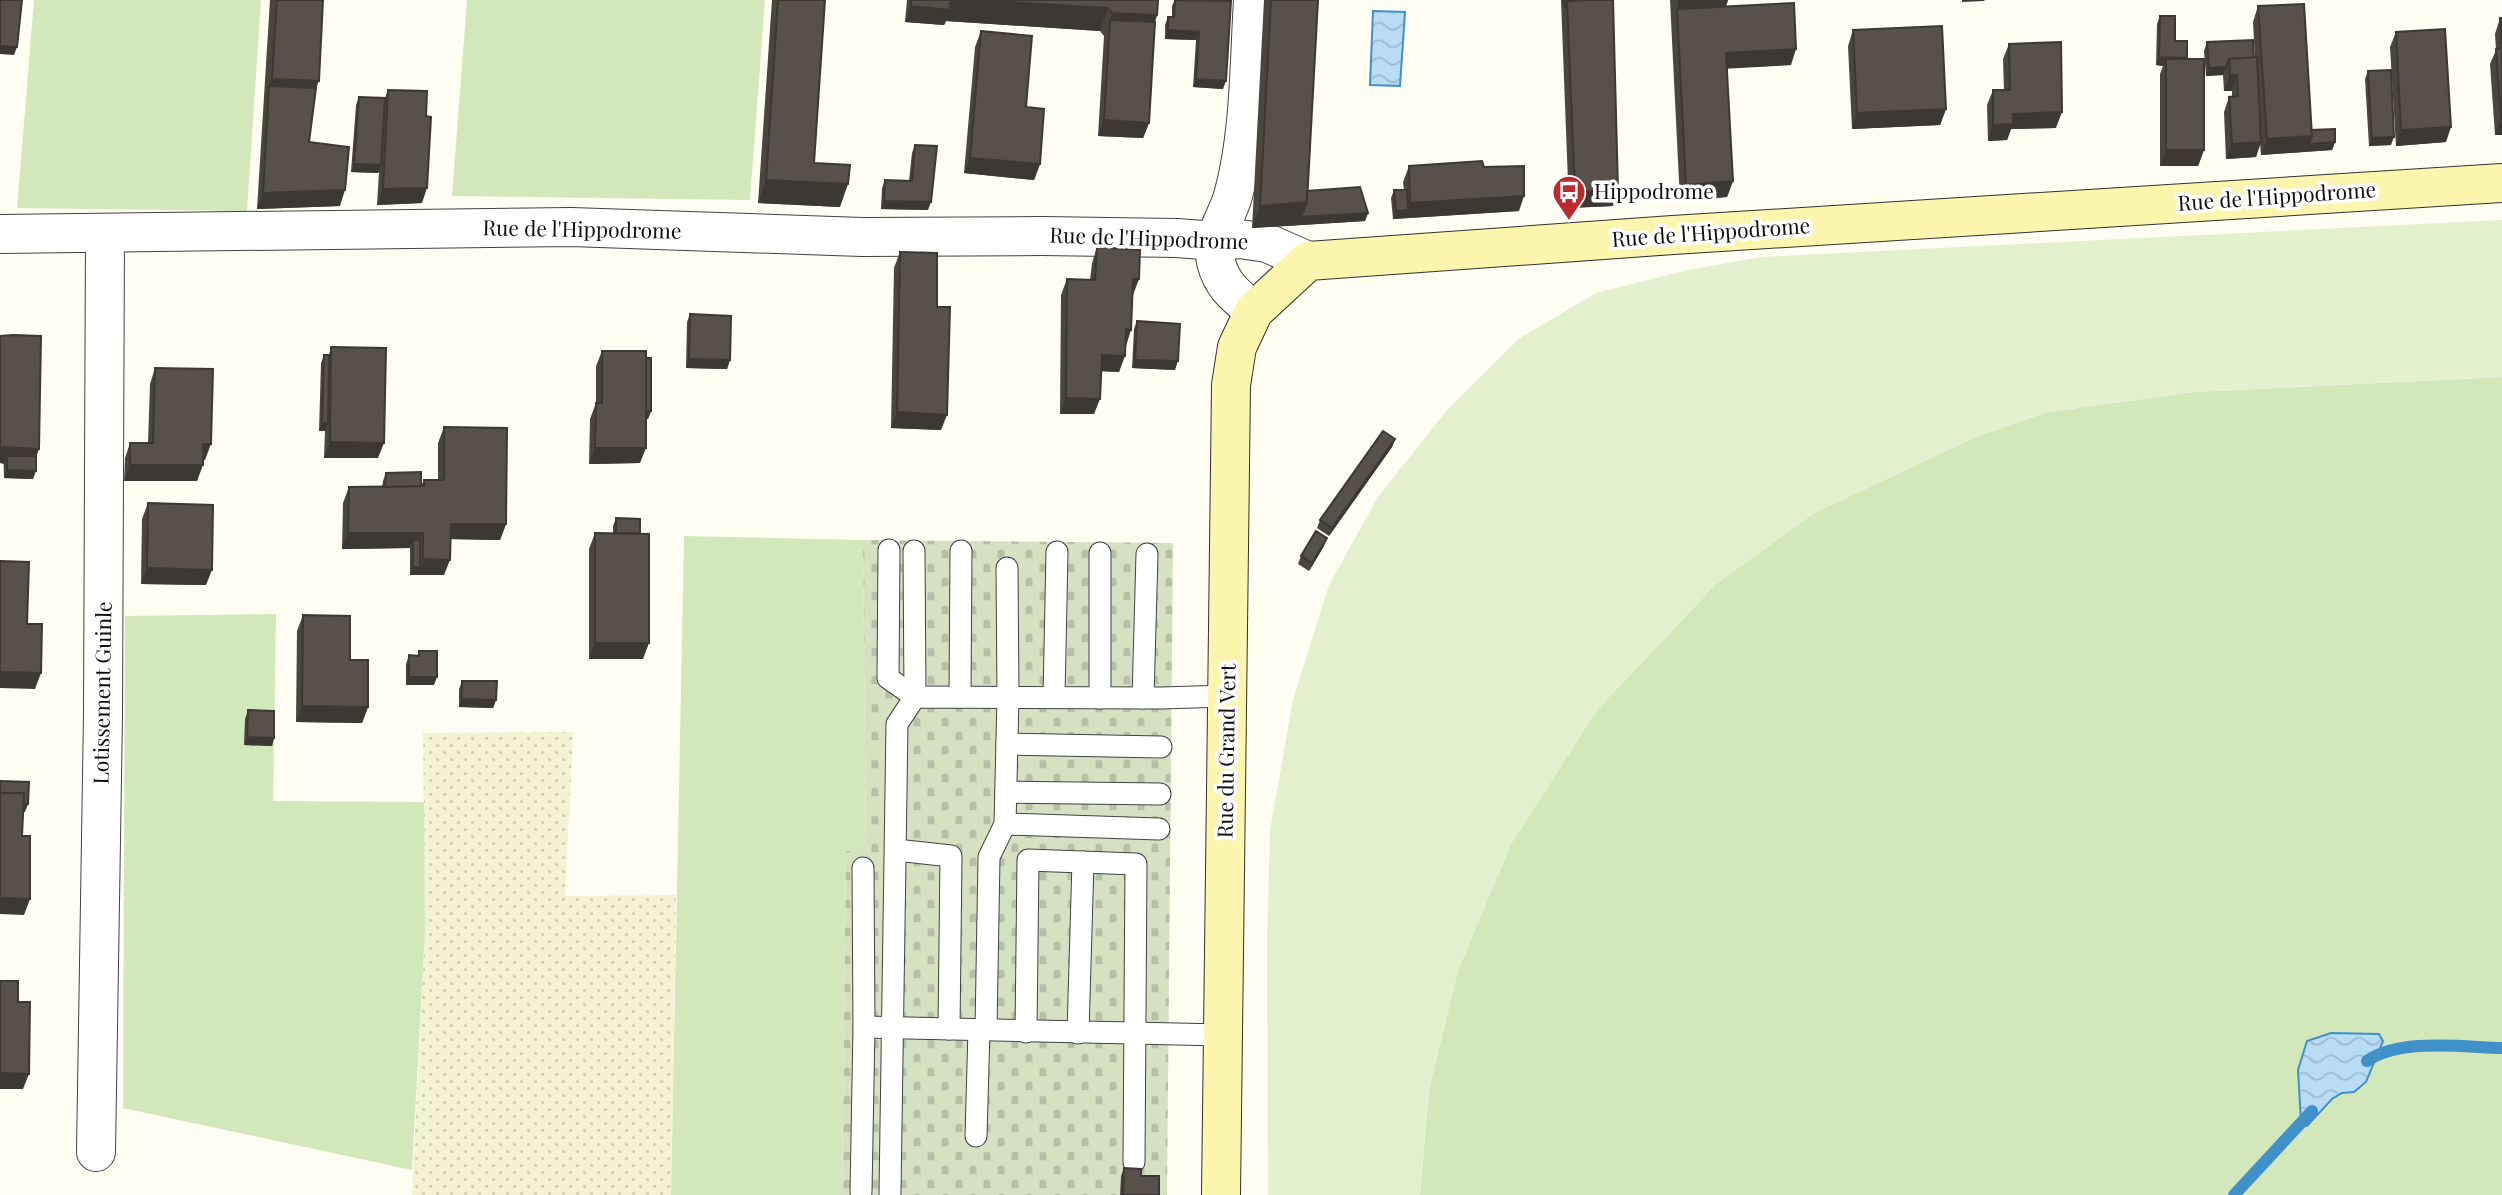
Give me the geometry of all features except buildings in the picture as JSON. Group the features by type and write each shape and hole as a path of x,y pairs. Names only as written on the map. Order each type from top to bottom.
{"main road":[{"name":"Rue de l'Hippodrome","path":"1308,261 2502,183"},
{"name":"Rue du Grand Vert","path":"1221,1195 1231,385 1237,347 1254,311 1308,261"}],"street":[{"path":"1254,0 1241,161 1232,199 1214,242 1216,262 1226,287 1254,311"},
{"name":"Rue de l'Hippodrome","path":"0,234 571,227 862,237 1042,236 1177,238 1214,242 1240,239 1267,243 1308,261"},
{"name":"Lotissement Guinle","path":"96,1152 104,700 105,234"}],"lane":[{"path":"889,550 888,678 915,697 1228,696"},
{"path":"890,1192 897,724 915,697 914,551"},
{"path":"960,697 961,551"},
{"path":"1054,697 1057,552"},
{"path":"1100,698 1101,553"},
{"path":"1143,698 1147,554"},
{"path":"976,1136 989,857 1005,824 1007,568"},
{"path":"1007,744 1161,747"},
{"path":"1006,792 1160,794"},
{"path":"1005,824 1159,829"},
{"path":"896,849 951,856 989,857"},
{"path":"949,1029 951,856"},
{"path":"1026,1032 1028,860 1136,864 1134,1162"},
{"path":"1078,1033 1083,862"},
{"path":"861,1192 863,868"},
{"path":"864,1027 1223,1035"}],"shaded area":[{"path":"573,732 565,896 676,895 671,1195 412,1195 425,931 423,733"}],"green space":[{"path":"34,0 261,0 247,211 17,208"},
{"path":"467,0 765,0 750,200 452,196"},
{"path":"2502,220 2502,377 2194,392 2048,412 1980,435 1814,513 1716,584 1597,710 1511,844 1458,971 1429,1090 1420,1195 1268,1195 1267,942 1270,830 1293,700 1329,585 1378,497 1448,409 1520,338 1596,293 1688,270 1761,257"},
{"path":"2502,377 2502,1195 1420,1195 1429,1090 1458,970 1511,844 1597,710 1716,584 1814,513 1980,435 2048,412 2194,392"},
{"path":"684,536 863,540 866,850 846,851 842,1195 671,1195"},
{"path":"863,540 1173,543 1167,1195 842,1195 846,851 866,849"},
{"path":"276,614 273,801 424,802 425,931 412,1170 123,1108 125,616"}],"water":[{"path":"1373,11 1405,12 1400,86 1370,85"},
{"path":"2331,1033 2379,1034 2383,1041 2366,1082 2354,1092 2342,1093 2332,1099 2307,1126 2301,1122 2298,1070 2307,1041"}],"waterway":[{"path":"2367,1061 2396,1049 2414,1047 2502,1048"},
{"path":"2234,1195 2312,1111"}],"place":[{"name":"Hippodrome","path":"1569,222"}]}
